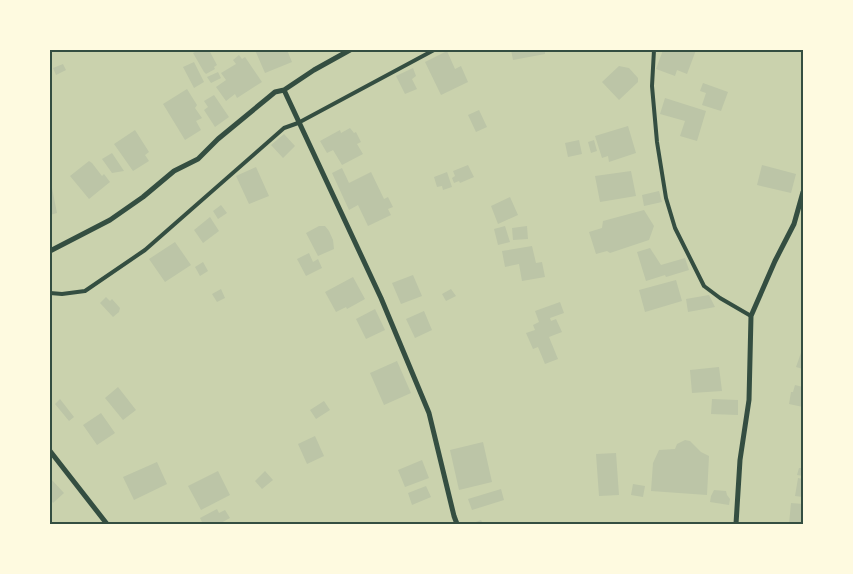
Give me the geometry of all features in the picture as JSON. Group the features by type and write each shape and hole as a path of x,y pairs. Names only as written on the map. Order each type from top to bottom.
{"street":[{"path":"50,251 110,220 143,197 174,171 198,159 218,139 275,92 284,90 314,70 350,50"},
{"path":"284,90 381,298 428,413 457,524"},
{"path":"736,524 740,460 748,400 751,316 775,261 794,224 803,192"},
{"path":"50,451 108,524"}],"lane":[{"path":"50,293 62,294 85,290 145,250 284,128 298,123 434,50"},
{"path":"654,50 652,86 657,142 666,198 675,228 704,286 720,298 751,316"}],"green space":[{"path":"50,50 803,50 803,524 50,524"}],"building":[{"path":"199,50 209,50 217,65 214,67 215,69 206,74 193,53"},
{"path":"255,50 287,50 292,62 265,73"},
{"path":"511,50 545,50 545,54 513,60"},
{"path":"663,50 696,50 687,74 677,70 675,76 656,69"},
{"path":"447,51 455,69 461,66 468,82 441,95 425,62"},
{"path":"239,55 242,59 245,57 262,82 237,98 235,94 226,101 216,87 226,80 221,73 236,64 233,60"},
{"path":"194,62 204,82 194,88 183,67"},
{"path":"63,64 66,70 56,75 53,68"},
{"path":"619,66 629,68 638,78 638,82 619,100 602,82"},
{"path":"413,68 416,76 412,79 417,89 405,94 396,76"},
{"path":"218,72 221,78 211,83 207,77"},
{"path":"703,83 728,92 721,111 702,105 706,93 700,91"},
{"path":"187,89 197,105 195,108 202,118 196,121 201,130 185,140 163,104"},
{"path":"214,95 229,117 215,127 204,110 208,107 204,101"},
{"path":"665,98 706,111 697,141 680,136 685,121 660,114"},
{"path":"479,110 487,127 476,132 468,115"},
{"path":"628,126 636,153 609,162 608,156 602,158 595,136"},
{"path":"350,128 354,133 356,132 361,142 357,144 363,154 342,165 333,150 327,153 320,141 340,130 341,133"},
{"path":"135,130 149,152 145,155 149,161 133,171 114,144"},
{"path":"284,134 295,146 283,158 271,145"},
{"path":"579,140 582,154 568,157 565,143"},
{"path":"594,140 597,151 591,153 588,142"},
{"path":"112,153 124,171 112,173 102,159"},
{"path":"89,161 110,182 89,199 70,176"},
{"path":"468,165 474,177 460,183 459,181 454,183 452,178 455,176 453,171"},
{"path":"762,165 796,174 791,193 757,185"},
{"path":"256,167 269,196 249,204 236,176"},
{"path":"342,168 349,183 371,172 384,199 388,197 393,207 388,209 391,215 368,226 358,205 349,210 332,173"},
{"path":"631,171 636,196 600,202 595,176"},
{"path":"447,172 452,187 443,190 442,186 437,187 434,177"},
{"path":"50,183 57,213 50,215"},
{"path":"659,191 662,202 644,206 642,195"},
{"path":"510,197 518,215 498,224 491,206"},
{"path":"221,205 227,213 218,219 213,211"},
{"path":"644,210 654,226 649,240 610,253 607,251 596,254 589,232 602,228 603,221"},
{"path":"210,217 219,231 203,243 194,230"},
{"path":"319,226 325,226 329,231 334,249 318,256 306,233"},
{"path":"505,226 510,242 498,245 494,229"},
{"path":"527,226 528,239 513,240 512,228"},
{"path":"175,242 191,265 165,282 149,259"},
{"path":"532,246 536,263 542,262 545,277 522,281 519,264 505,267 502,251"},
{"path":"650,248 661,265 685,258 689,270 646,281 637,252"},
{"path":"309,253 313,262 318,259 322,268 306,276 297,259"},
{"path":"203,262 208,271 200,276 195,267"},
{"path":"413,275 422,296 401,304 392,283"},
{"path":"353,277 365,299 347,309 346,307 336,312 325,292"},
{"path":"676,280 682,301 645,312 639,290"},
{"path":"221,289 225,298 217,302 212,294"},
{"path":"451,289 456,296 446,301 442,294"},
{"path":"709,295 715,307 688,312 686,299"},
{"path":"106,297 110,301 112,299 120,308 119,312 113,317 100,303"},
{"path":"560,302 564,313 550,318 551,321 556,319 562,332 549,337 558,359 545,364 538,347 533,349 526,333 535,330 533,325 539,322 535,311"},
{"path":"375,309 385,330 366,339 356,319"},
{"path":"424,311 432,330 415,338 406,319"},
{"path":"803,347 803,369 796,367"},
{"path":"397,361 411,393 384,405 370,373"},
{"path":"719,367 722,391 692,393 690,370"},
{"path":"795,385 803,387 803,407 789,404 791,392 793,392"},
{"path":"118,387 136,410 123,420 105,398"},
{"path":"60,399 74,417 69,421 55,404"},
{"path":"712,399 738,400 738,415 711,414"},
{"path":"324,401 330,410 316,419 310,410"},
{"path":"101,413 115,433 97,445 83,425"},
{"path":"315,436 324,456 307,464 298,444"},
{"path":"685,440 690,441 701,452 709,456 707,495 651,491 653,463 659,450 675,449 677,444"},
{"path":"483,442 492,482 459,490 450,450"},
{"path":"616,453 619,495 599,496 596,454"},
{"path":"422,460 429,478 405,487 398,470"},
{"path":"157,462 167,484 134,500 123,477"},
{"path":"799,468 803,468 803,476 797,475"},
{"path":"218,471 230,495 201,510 188,486"},
{"path":"265,471 273,480 262,489 255,481"},
{"path":"798,478 803,479 803,497 795,496"},
{"path":"51,479 64,493 53,503 50,499"},
{"path":"633,484 645,486 643,497 631,495"},
{"path":"426,486 431,497 412,505 408,493"},
{"path":"501,489 504,500 472,510 468,499"},
{"path":"714,490 726,491 730,499 729,505 710,502"},
{"path":"791,503 803,504 803,524 789,524"},
{"path":"217,509 219,513 225,510 230,518 219,524 203,524 200,518"},
{"path":"481,520 483,524 471,524"}]}
